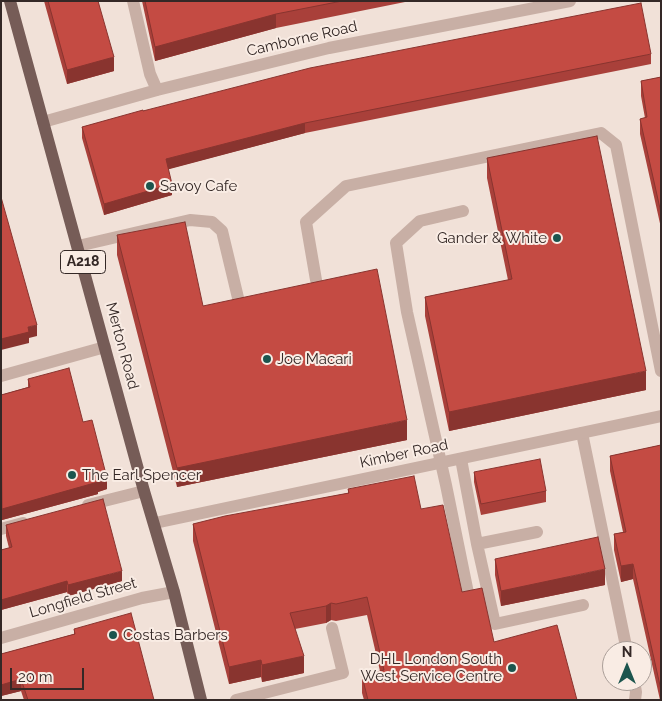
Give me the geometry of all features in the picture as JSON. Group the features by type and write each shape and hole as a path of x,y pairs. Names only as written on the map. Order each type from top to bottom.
{"main road":[{"name":"Merton Road","path":"9,1 78,246 144,492 155,523 202,700"}],"street":[{"path":"1,3 9,1"},
{"path":"133,1 150,74 157,90"},
{"name":"Camborne Road","path":"43,122 157,90 328,48 514,6 570,1"},
{"path":"316,280 306,222 346,186 601,133 616,145 661,371"},
{"path":"463,211 420,221 396,243 407,312 468,593"},
{"path":"78,246 190,220 212,222 222,231 239,302"},
{"path":"1,376 105,347"},
{"name":"Kimber Road","path":"155,523 661,416"},
{"path":"582,433 625,641"},
{"path":"461,459 495,624 583,605"},
{"path":"74,509 144,492"},
{"path":"1,529 38,519"},
{"path":"477,544 537,532"},
{"name":"Longfield Street","path":"1,638 142,598 174,592"},
{"path":"236,700 343,673 332,628"}],"building":[{"path":"48,1 98,1 114,57 67,70"},
{"path":"145,1 342,1 276,14 155,47"},
{"path":"641,3 651,54 305,123 166,159 172,184 104,204 82,127 310,68"},
{"path":"661,77 661,213 640,119 647,117 641,81"},
{"name":"Gander & White","path":"597,136 646,371 449,412 425,297 512,279 487,158"},
{"path":"1,197 37,325 28,327 29,332 1,339"},
{"name":"Joe Macari","path":"185,222 203,306 377,269 407,420 177,468 117,235"},
{"path":"69,368 83,422 92,420 107,478 2,509 1,395 30,387 28,379"},
{"path":"661,445 661,690 652,650 652,641 650,641 633,564 621,566 614,534 626,532 610,456"},
{"path":"540,459 546,491 481,504 474,472"},
{"path":"414,476 421,509 443,505 462,592 482,588 494,642 557,625 577,700 368,700 362,676 384,670 367,597 290,613 304,656 262,665 261,660 229,667 193,524 225,516 349,493 348,489"},
{"path":"103,499 122,571 68,585 67,581 1,600 1,550 12,547 6,525"},
{"path":"598,537 605,569 501,591 495,559"},
{"path":"131,613 154,700 28,700 21,679 1,685 1,654 75,634 74,629"}],"place":[{"name":"Savoy Cafe","path":"150,186"},
{"name":"Gander & White","path":"557,238"},
{"name":"Joe Macari","path":"267,359"},
{"name":"The Earl Spencer","path":"72,475"},
{"name":"Costas Barbers","path":"113,635"},
{"name":"DHL London South West Service Centre","path":"512,668"}]}
